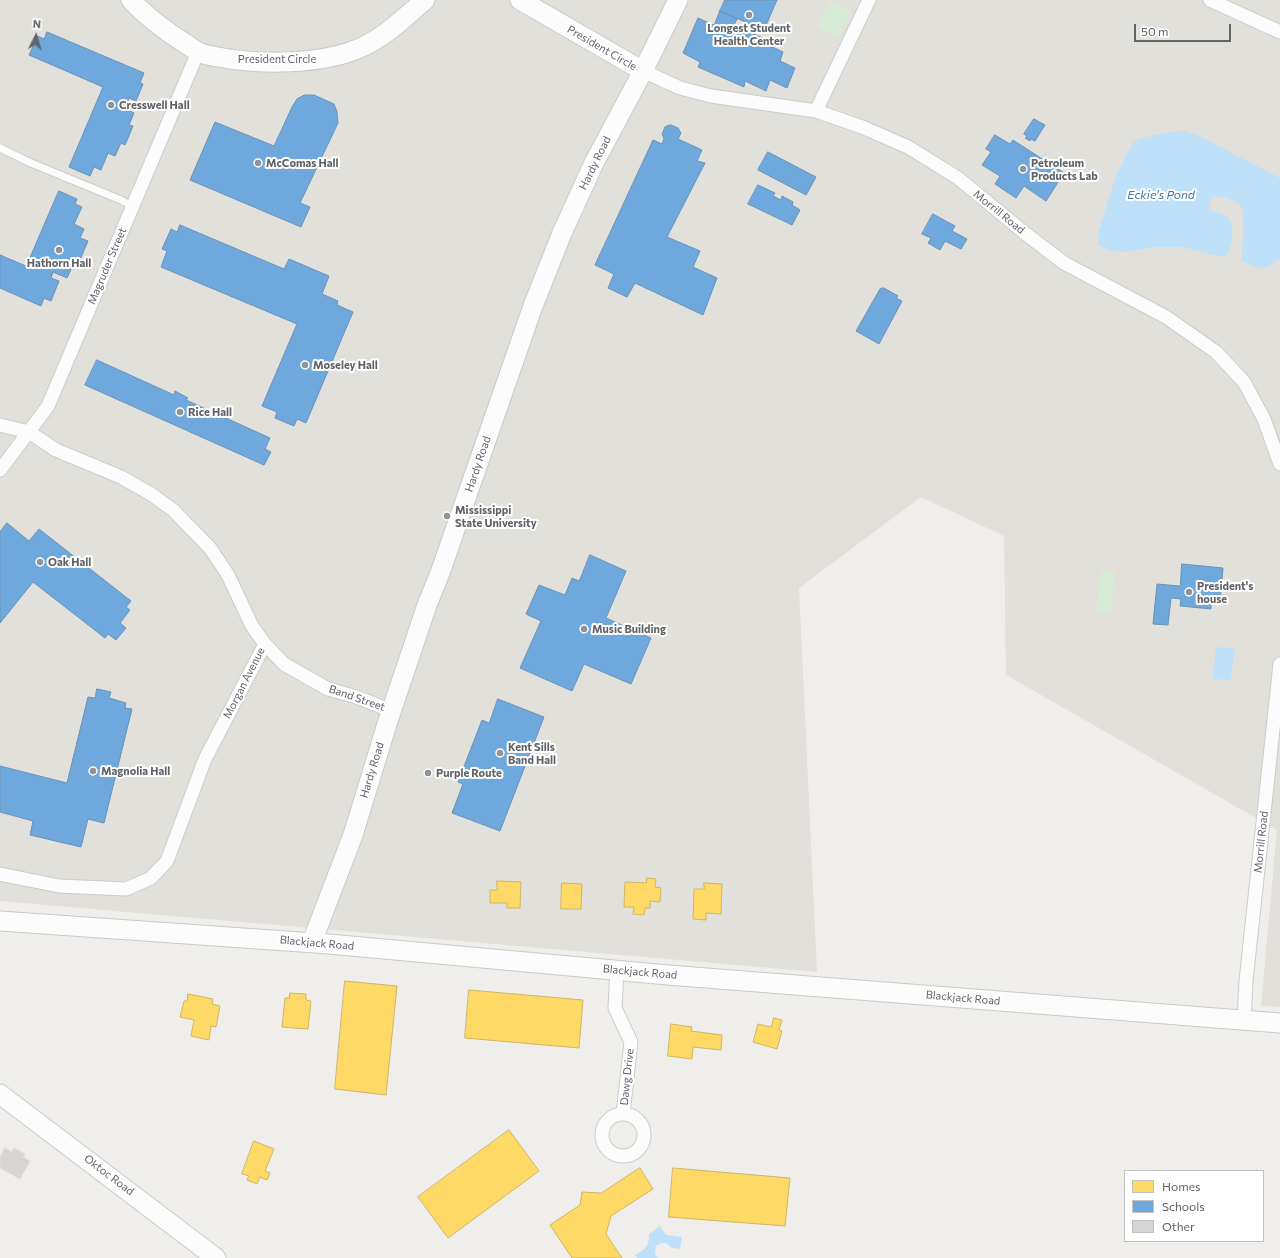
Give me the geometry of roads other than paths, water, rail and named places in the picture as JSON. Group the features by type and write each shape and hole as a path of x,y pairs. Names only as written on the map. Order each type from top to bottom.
{"street":[{"name":"President Circle","path":"131,0 152,20 198,52 229,59 247,61 290,62 327,58 344,54 362,47 398,24 425,0"},
{"name":"President Circle","path":"520,0 643,71"},
{"name":"Hardy Road","path":"312,942 353,836 371,774 427,605 440,573 533,306 562,233 594,163 643,71 678,0"},
{"path":"816,111 869,0"},
{"path":"1210,0 1280,32"},
{"name":"Magruder Street","path":"0,470 48,406 198,52"},
{"name":"Morrill Road","path":"643,71 680,88 712,96 816,111 862,127 908,147 958,178 1064,263 1166,317 1216,352 1244,382 1264,419 1280,464"},
{"path":"0,425 30,432"},
{"name":"Morgan Avenue","path":"0,874 59,886 126,889 151,878 167,862 205,759 265,644 252,626 228,575 214,555 192,529 173,510 151,494 120,478 56,450 30,432"},
{"name":"Band Street","path":"265,644 284,664 328,689 356,697 392,711"},
{"name":"Morrill Road","path":"1244,1020 1246,981 1280,664"},
{"name":"Blackjack Road","path":"0,921 312,942 618,970 1280,1023"},
{"name":"Dawg Drive","path":"618,970 615,1008 631,1042 623,1114"},
{"name":"Oktoc Road","path":"0,1094 216,1258"}],"lane":[{"path":"0,148 24,160 121,200 132,206"}],"water":[{"name":"Eckie's Pond","path":"1177,131 1185,131 1201,137 1280,178 1280,258 1275,262 1262,268 1241,260 1243,217 1241,207 1237,202 1216,196 1210,201 1210,209 1227,216 1232,225 1232,241 1229,252 1223,257 1181,247 1153,247 1126,252 1111,251 1099,245 1098,233 1117,173 1133,142 1141,138"},
{"path":"1216,647 1234,649 1231,680 1213,679"},
{"path":"660,1226 666,1235 682,1237 680,1249 672,1248 666,1243 661,1243 656,1246 655,1253 658,1258 637,1258 635,1255 644,1249 648,1242 649,1234"}],"place":[{"name":"Longest Student Health Center","path":"749,15"},
{"name":"Cresswell Hall","path":"111,105"},
{"name":"McComas Hall","path":"258,163"},
{"name":"Petroleum Products Lab","path":"1023,169"},
{"name":"Hathorn Hall","path":"59,250"},
{"name":"Moseley Hall","path":"305,365"},
{"name":"Rice Hall","path":"180,412"},
{"name":"Mississippi State University","path":"447,516"},
{"name":"Oak Hall","path":"40,562"},
{"name":"President's house","path":"1189,592"},
{"name":"Music Building","path":"584,629"},
{"name":"Kent Sills Band Hall","path":"500,753"},
{"name":"Magnolia Hall","path":"93,771"},
{"name":"Purple Route","path":"428,773"}]}
